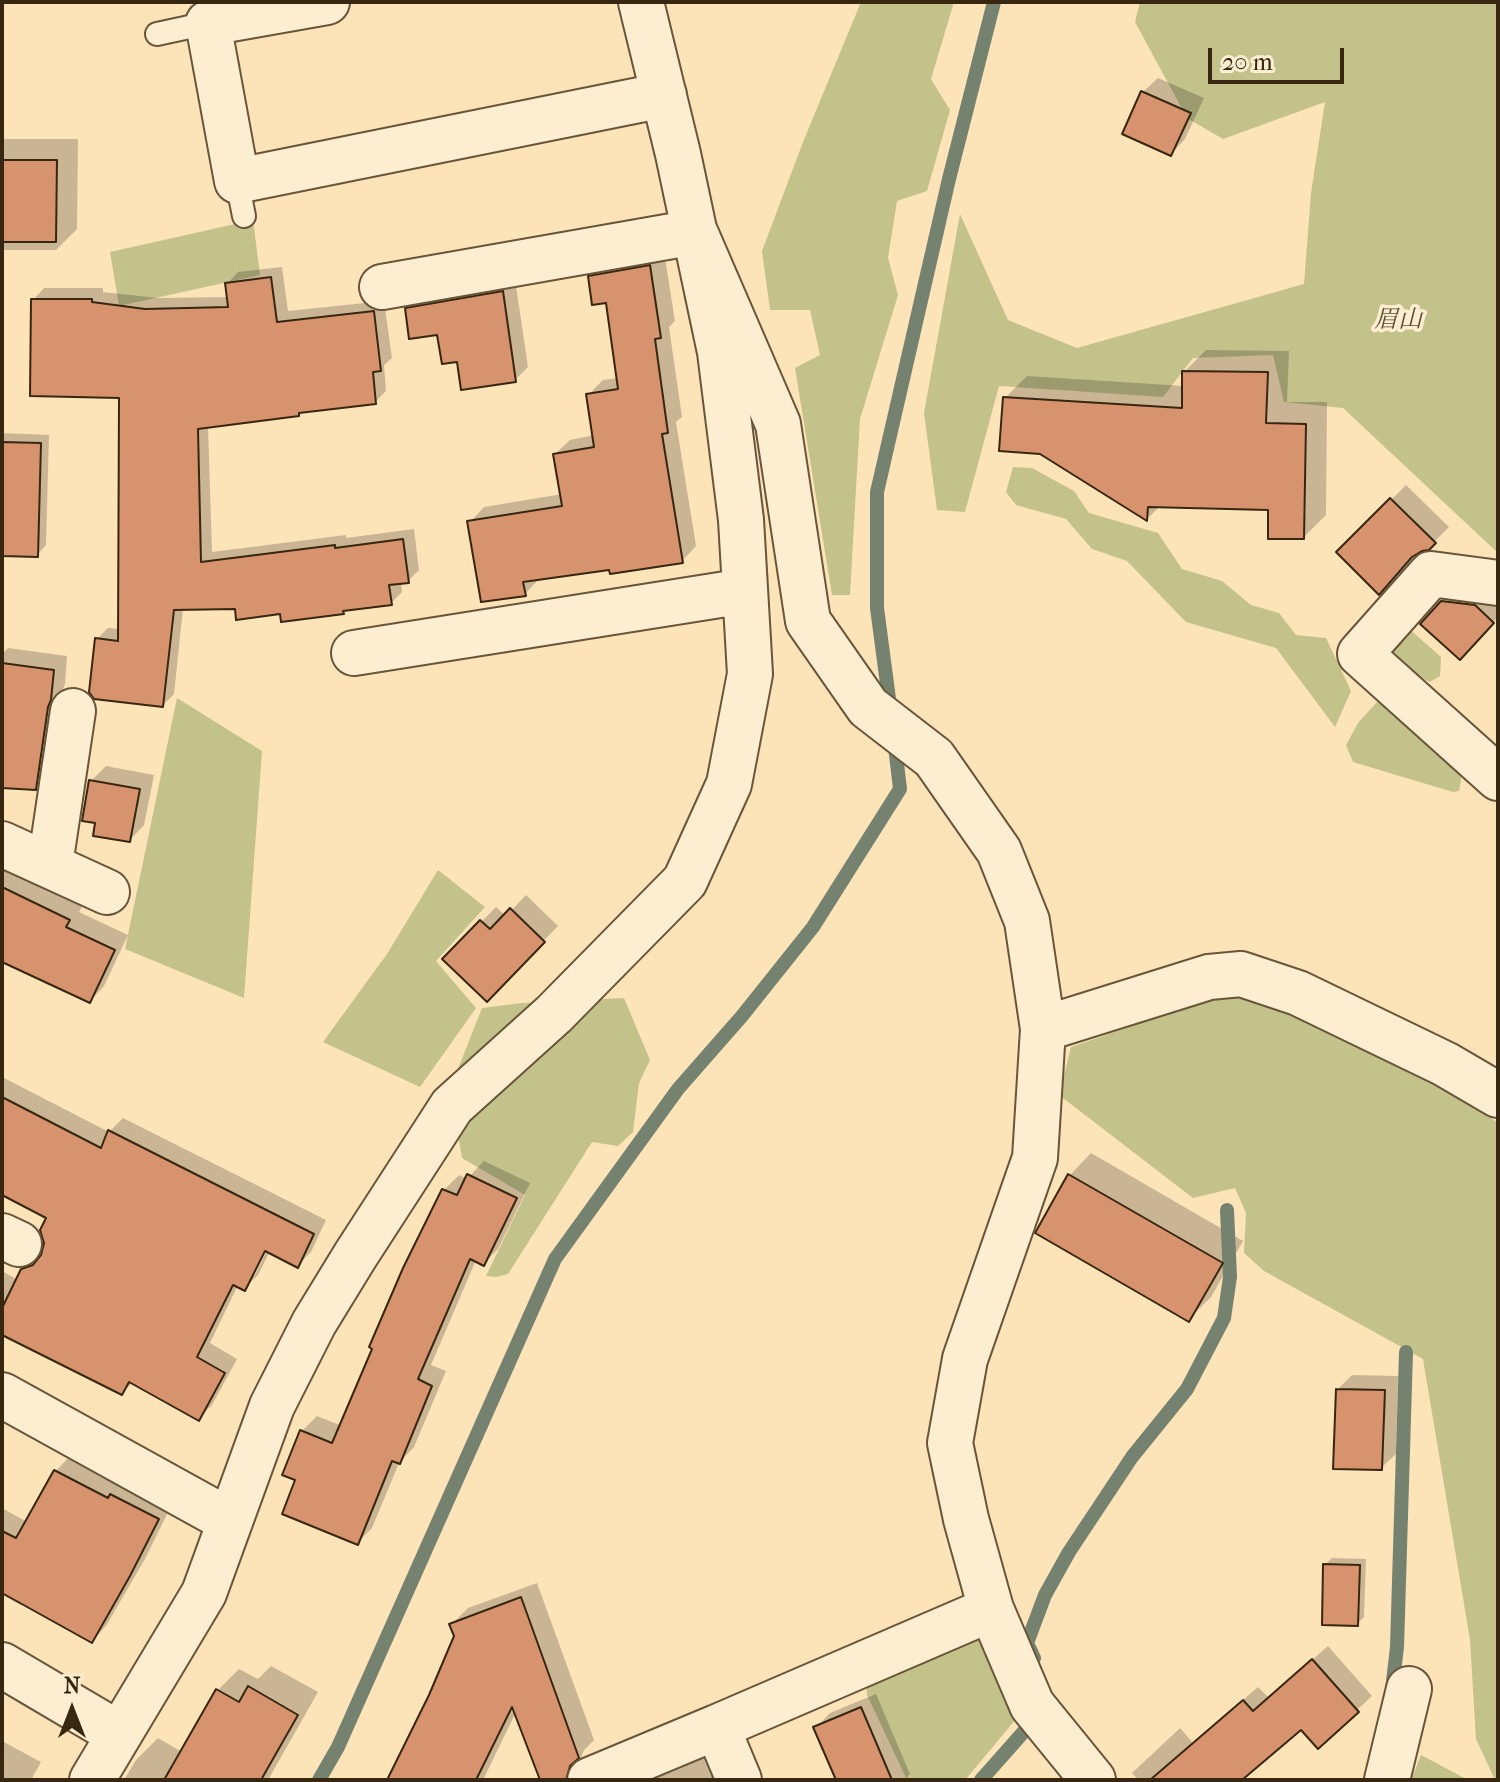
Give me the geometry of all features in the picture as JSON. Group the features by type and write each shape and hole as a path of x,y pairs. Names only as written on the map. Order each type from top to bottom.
{"street":[{"path":"327,2 208,23 240,198 664,95"},
{"path":"92,1780 204,1593 272,1406 314,1323 452,1106 554,1014 685,881 729,784 750,674 741,520 720,352 641,2"},
{"path":"382,287 695,232"},
{"path":"695,232 778,424 808,621 868,707 934,758 999,851 1027,921 1043,1029 1035,1158 965,1359 950,1443 966,1519 991,1609 1032,1705 1093,1780"},
{"path":"1498,583 1431,574 1360,654 1498,778"},
{"path":"354,653 745,591"},
{"path":"50,865 73,711"},
{"path":"2,844 107,892"},
{"path":"1043,1029 1209,977 1241,974 1298,993 1445,1064 1498,1095"},
{"path":"2,1395 230,1521"},
{"path":"590,1780 991,1609"},
{"path":"2,1665 119,1734"},
{"path":"1387,1780 1409,1689"},
{"path":"717,1727 739,1780"}],"lane":[{"path":"157,34 208,23"}],"green space":[{"path":"861,2 954,2 931,79 950,110 927,191 897,201 888,258 898,295 860,419 850,595 832,595 795,368 820,355 810,310 770,310 762,251"},
{"name":"眉山","path":"1140,2 1498,2 1498,553 1343,408 1284,402 1273,355 1193,358 1163,397 999,386 965,512 937,510 924,413 960,214 1008,320 1077,348 1304,284 1311,193 1325,102 1223,139 1187,118 1135,22"},
{"path":"253,220 260,275 119,306 110,252"},
{"path":"1013,467 1032,468 1074,491 1089,513 1158,533 1182,569 1222,581 1251,605 1279,613 1296,635 1326,638 1351,691 1335,727 1276,648 1186,622 1127,561 1092,549 1066,519 1016,505 1006,492"},
{"path":"1407,627 1441,657 1440,676 1430,682 1388,660 1388,645"},
{"path":"177,698 262,751 244,998 125,949"},
{"path":"1377,702 1398,714 1463,770 1459,791 1453,792 1353,762 1346,745 1358,723"},
{"path":"438,870 485,907 436,961 476,1008 420,1087 323,1042 387,954"},
{"path":"1240,989 1427,1072 1498,1123 1498,1780 1495,1780 1476,1739 1470,1640 1423,1359 1264,1271 1244,1253 1246,1213 1235,1188 1193,1198 1059,1095 1071,1047"},
{"path":"624,998 650,1060 639,1083 633,1132 618,1146 592,1142 508,1274 486,1276 525,1195 462,1158 450,1089 482,1008"},
{"path":"967,1636 983,1641 1017,1718 965,1780 907,1780 867,1695 866,1678"},
{"path":"1421,1755 1468,1780 1411,1780"}],"building":[{"path":"1141,91 1191,113 1171,156 1122,134"},
{"path":"2,160 57,160 56,242 2,242"},
{"path":"650,265 661,338 655,339 668,433 662,434 683,563 523,582 526,596 481,602 467,521 562,506 553,454 594,447 586,394 618,389 606,303 592,305 588,276"},
{"path":"271,277 277,322 374,311 381,371 373,372 376,404 198,429 201,562 403,539 409,583 389,585 392,605 281,622 280,614 236,620 235,609 174,610 163,707 94,699 89,692 95,638 118,641 119,398 30,396 31,299 92,299 92,302 145,309 228,307 225,283"},
{"path":"503,291 516,382 461,390 457,362 442,364 437,335 409,339 405,308"},
{"path":"1182,371 1268,372 1266,423 1306,424 1304,539 1268,539 1268,510 1148,507 1147,521 1040,454 999,451 1003,397 1182,408"},
{"path":"2,442 41,443 38,557 2,556"},
{"path":"1390,498 1436,543 1429,550 1412,557 1379,595 1336,552"},
{"path":"1441,601 1475,605 1494,623 1460,660 1420,624"},
{"path":"2,663 54,670 36,790 2,788"},
{"path":"89,780 140,789 130,842 93,836 95,823 82,821"},
{"path":"2,887 70,920 66,927 115,950 90,1003 2,962"},
{"path":"510,908 545,942 487,1002 442,959 480,920 490,929"},
{"path":"2,1097 101,1148 108,1130 314,1234 298,1268 265,1251 245,1291 233,1285 197,1357 225,1373 199,1421 129,1382 122,1395 2,1335 2,1308 21,1269 33,1265 41,1255 44,1243 40,1230 46,1218 2,1195"},
{"path":"467,1174 517,1198 484,1266 470,1259 418,1379 432,1386 400,1464 392,1461 358,1545 282,1514 295,1480 282,1475 300,1430 332,1443 403,1268 442,1189 457,1195"},
{"path":"1068,1174 1223,1263 1189,1322 1035,1233"},
{"path":"1336,1389 1385,1390 1382,1470 1333,1469"},
{"path":"54,1470 108,1498 110,1494 159,1519 92,1643 2,1593 2,1531 16,1538"},
{"path":"1323,1564 1360,1565 1358,1626 1322,1625"},
{"path":"521,1597 579,1758 570,1766 566,1780 540,1780 512,1707 476,1780 387,1780 454,1636 449,1624"},
{"path":"1312,1659 1359,1712 1318,1749 1301,1730 1242,1780 1150,1780 1243,1700 1253,1711"},
{"path":"248,1686 298,1715 261,1780 164,1780 216,1689 239,1702"},
{"path":"861,1707 892,1780 836,1780 813,1727"}],"waterway":[{"path":"891,714 877,608 877,492 949,179 994,2"},
{"path":"319,1780 338,1747 555,1259 678,1089 742,1016 813,927 900,789 894,738"},
{"path":"1034,1658 1027,1643 1045,1595 1069,1552 1132,1457 1187,1389 1224,1318 1230,1277 1227,1210"},
{"path":"1392,1690 1397,1647 1406,1352"},
{"path":"981,1780 1034,1716"}]}
